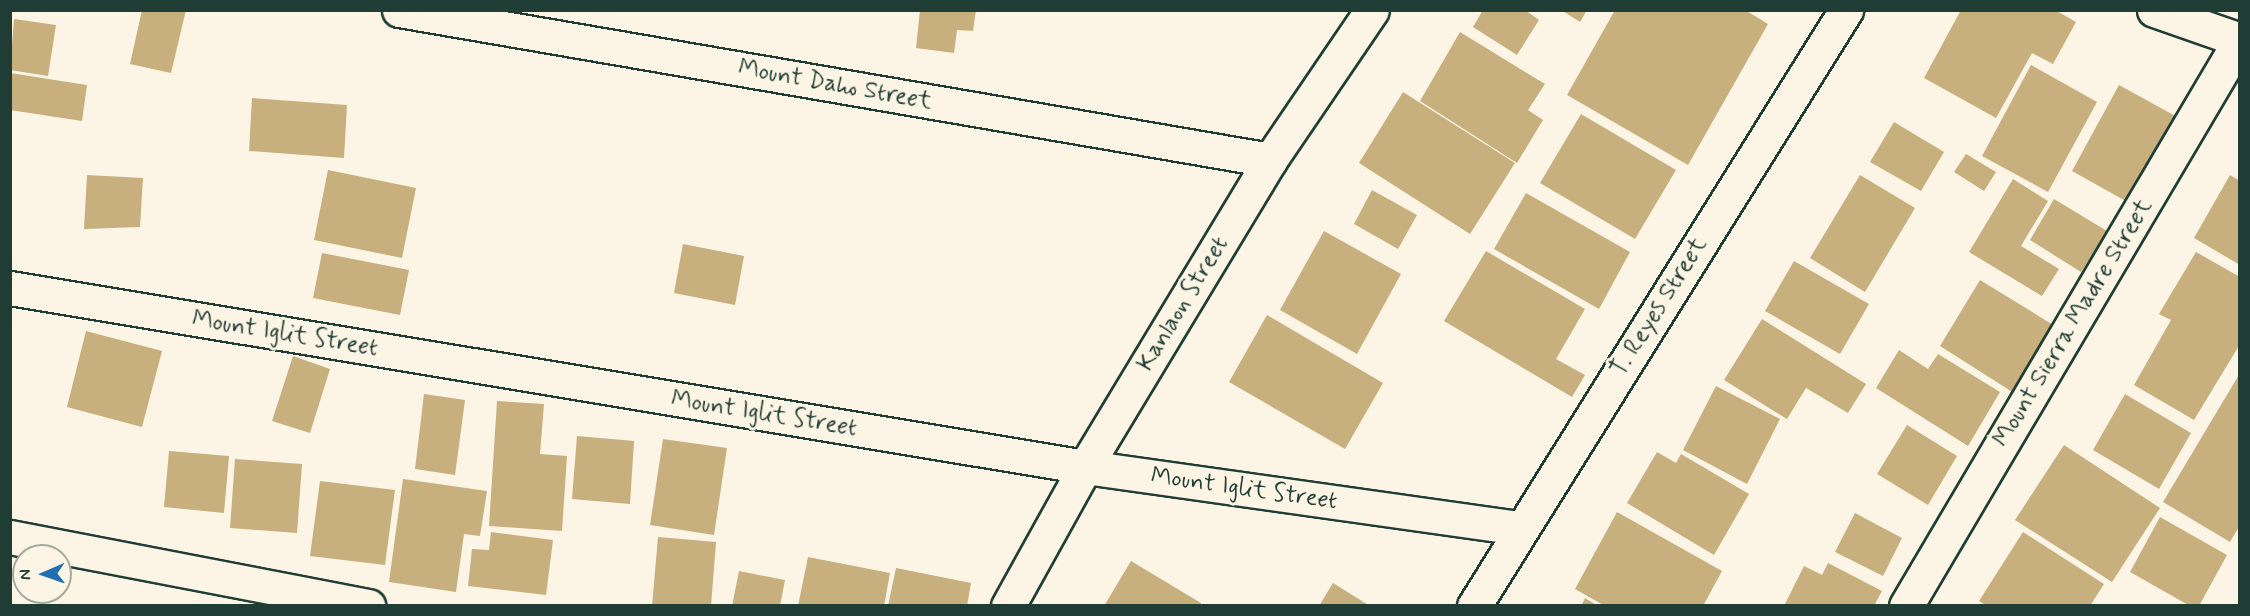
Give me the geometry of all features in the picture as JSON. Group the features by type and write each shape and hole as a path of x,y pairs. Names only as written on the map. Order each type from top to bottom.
{"street":[{"name":"Mount Daho Street","path":"399,10 1270,160"},
{"name":"Kanlaon Street","path":"1008,606 1085,467 1270,160 1372,10"},
{"name":"T. Reyes Street","path":"1474,606 1519,528 1846,10"},
{"path":"2154,10 2240,40"},
{"name":"Mount Sierra Madre Street","path":"1906,606 2240,40"},
{"name":"Mount Iglit Street","path":"10,288 1085,467 1519,528"},
{"path":"10,537 368,606"}],"building":[{"path":"142,10 186,10 171,73 130,64"},
{"path":"920,10 976,10 973,31 957,30 954,53 916,48"},
{"path":"1483,10 1525,10 1539,20 1517,55 1473,27"},
{"path":"1561,10 1587,10 1580,22"},
{"path":"1615,10 1745,10 1768,24 1688,165 1567,95"},
{"path":"1961,10 2055,10 2076,22 2053,64 2032,53 1996,118 1924,78"},
{"path":"14,19 56,25 48,76 10,70"},
{"path":"1460,32 1545,84 1528,110 1543,120 1517,163 1420,101"},
{"path":"2031,65 2097,102 2048,192 1982,156"},
{"path":"10,73 87,85 82,121 10,110"},
{"path":"2119,85 2179,118 2131,204 2072,171"},
{"path":"1403,92 1515,163 1470,234 1359,163"},
{"path":"252,98 347,105 344,158 249,151"},
{"path":"1581,114 1676,170 1635,239 1540,183"},
{"path":"1894,122 1944,152 1921,191 1870,162"},
{"path":"1966,154 1996,172 1984,191 1954,172"},
{"path":"328,170 416,188 402,258 314,240"},
{"path":"87,175 143,178 140,227 84,229"},
{"path":"1860,175 1915,208 1865,292 1810,258"},
{"path":"2230,175 2240,181 2240,265 2194,238"},
{"path":"2013,179 2048,201 2021,246 2059,269 2042,296 1969,252"},
{"path":"1372,190 1417,215 1398,249 1354,224"},
{"path":"1526,193 1630,252 1599,309 1494,249"},
{"path":"2054,199 2107,231 2081,272 2030,240"},
{"path":"1324,231 1401,274 1357,354 1280,310"},
{"path":"683,244 744,256 735,305 674,293"},
{"path":"1486,251 1585,309 1556,359 1585,375 1572,397 1444,321"},
{"path":"2196,252 2240,277 2240,344 2194,420 2134,385 2171,320 2159,314"},
{"path":"322,253 409,270 400,315 313,298"},
{"path":"1794,261 1869,304 1840,354 1765,311"},
{"path":"1980,280 2055,326 2014,393 1940,346"},
{"path":"1267,315 1383,383 1345,449 1229,382"},
{"path":"1762,319 1866,384 1848,413 1806,388 1787,419 1724,380"},
{"path":"86,331 162,351 142,427 67,407"},
{"path":"1899,350 1928,369 1938,354 2000,392 1968,446 1876,388"},
{"path":"293,356 330,369 310,433 272,421"},
{"path":"2240,373 2240,525 2230,542 2163,502"},
{"path":"1716,386 1780,419 1747,484 1683,450"},
{"path":"424,394 465,400 455,475 415,469"},
{"path":"2125,394 2191,433 2159,489 2093,450"},
{"path":"497,401 544,404 540,454 567,456 562,531 489,526"},
{"path":"1907,425 1957,456 1928,505 1877,474"},
{"path":"577,436 634,441 630,504 572,499"},
{"path":"663,439 727,448 714,535 650,525"},
{"path":"2064,445 2160,508 2112,582 2015,520"},
{"path":"169,451 229,456 224,513 164,507"},
{"path":"1657,452 1676,463 1681,454 1749,494 1714,555 1627,503"},
{"path":"235,459 302,464 297,533 230,528"},
{"path":"403,479 487,491 480,536 464,534 456,592 389,582"},
{"path":"320,481 395,490 385,565 310,556"},
{"path":"1617,512 1722,571 1703,606 1605,606 1575,589"},
{"path":"1855,513 1902,538 1883,576 1835,552"},
{"path":"2160,517 2227,555 2199,606 2190,606 2130,572"},
{"path":"491,532 553,540 546,595 468,586 472,549 489,550"},
{"path":"2023,532 2104,584 2090,606 1987,606 1979,601"},
{"path":"658,537 716,542 711,606 652,606"},
{"path":"808,557 890,573 884,606 798,606"},
{"path":"1131,561 1201,603 1200,606 1104,606"},
{"path":"1828,563 1882,591 1874,606 1784,606 1804,566 1822,575"},
{"path":"896,568 971,583 967,606 888,606"},
{"path":"739,571 785,580 780,606 732,606"},
{"path":"1333,583 1370,606 1319,606"},
{"path":"1585,598 1598,606 1581,606"}]}
